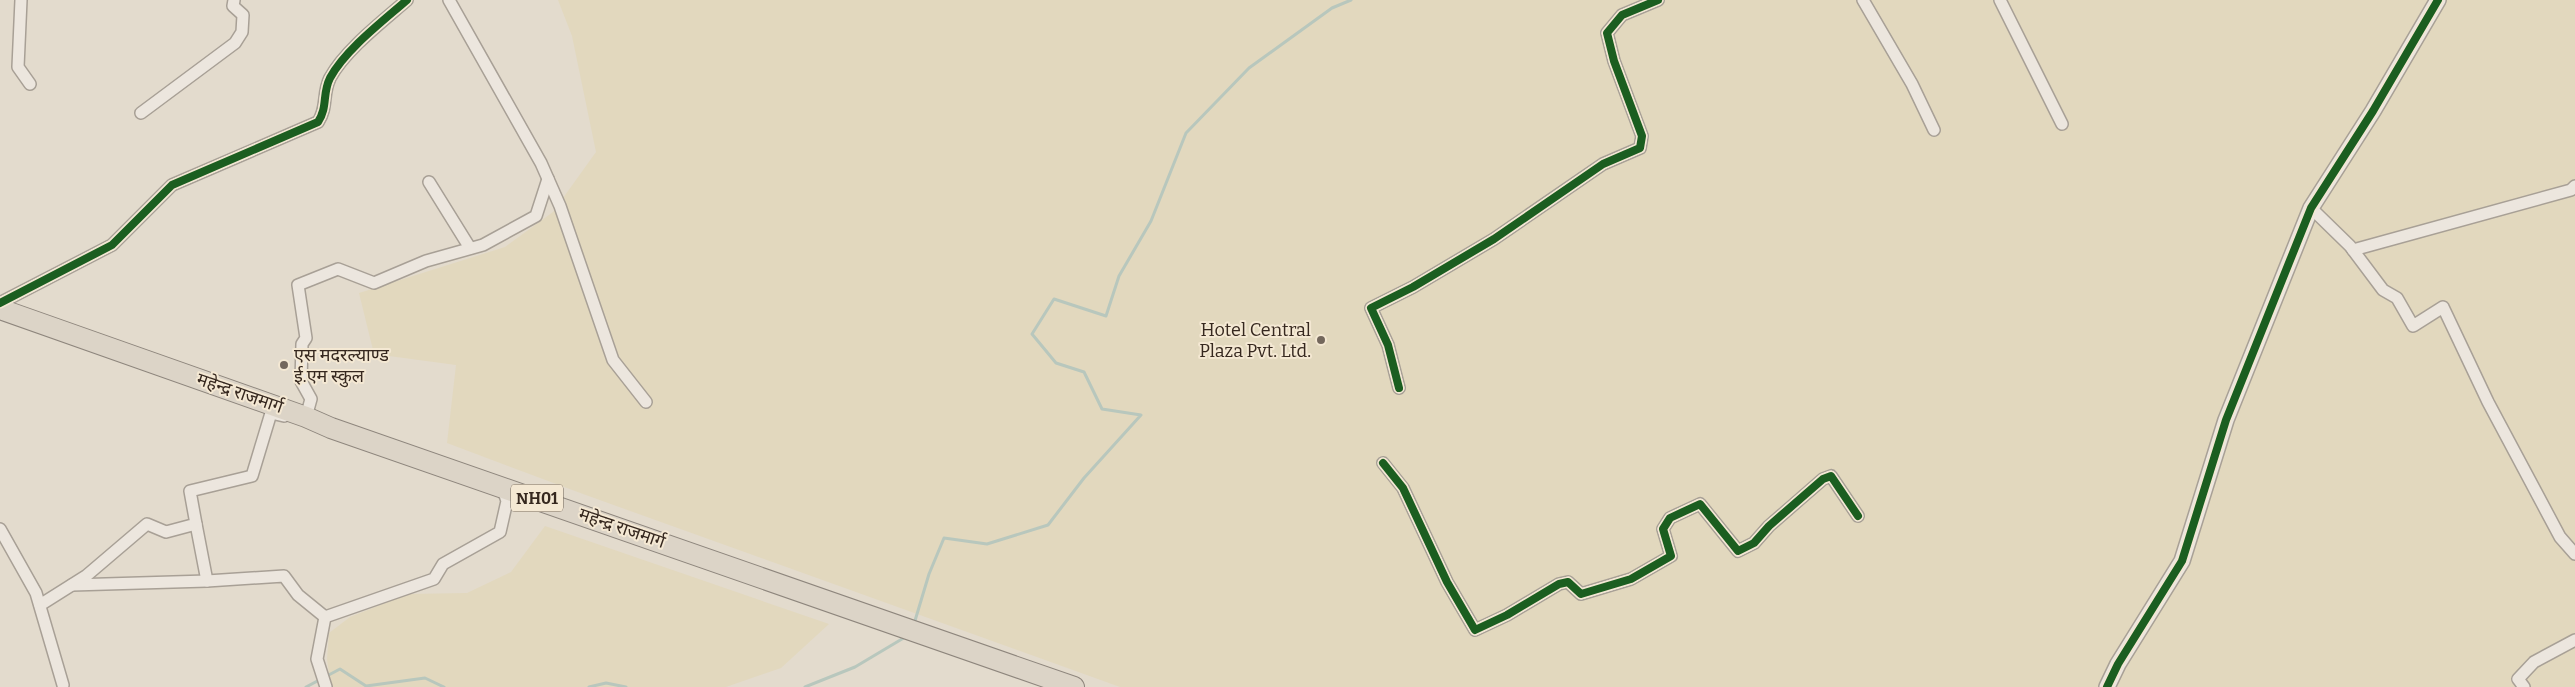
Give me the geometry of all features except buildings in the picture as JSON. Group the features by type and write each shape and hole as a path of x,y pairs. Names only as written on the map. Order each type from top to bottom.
{"highway":[{"name":"महेन्द्र राजमार्ग","path":"0,309 306,417 331,428 502,486 1033,680 1074,687"}],"street":[{"path":"21,0 18,67 30,84"},
{"path":"141,113 236,43 242,32 243,15 233,6 234,0"},
{"path":"0,304 112,245 172,185 318,122 324,112 324,95 329,79 339,64 407,0"},
{"path":"449,0 548,179 560,206 613,360 646,402"},
{"path":"1399,388 1388,344 1371,308 1413,287 1494,239 1603,164 1640,148 1642,136 1614,61 1608,33 1622,15 1658,0"},
{"path":"1863,0 1912,84 1934,130"},
{"path":"2000,0 2062,124"},
{"path":"2106,687 2118,664 2182,561 2226,420 2311,208 2373,110 2438,0"},
{"path":"306,417 310,399 301,381 302,344 306,338 298,285 338,269 374,282 426,260 483,244 536,216 548,179"},
{"path":"429,182 470,248"},
{"path":"2353,250 2571,190 2575,186"},
{"path":"2311,208 2353,250 2383,290 2397,298 2413,326 2443,307 2488,402 2560,537 2575,554"},
{"path":"207,581 190,491 252,476 271,413 331,428"},
{"path":"1383,463 1404,488 1447,582 1476,630 1507,615 1559,584 1568,582 1581,594 1631,579 1672,556 1663,529 1670,518 1700,504 1738,551 1754,543 1769,526 1823,478 1831,476 1858,516"},
{"path":"325,617 434,579 443,564 500,532 507,501 502,486"},
{"path":"40,605 72,585 147,524 166,532 196,524"},
{"path":"0,529 36,593 63,685"},
{"path":"72,585 207,581 284,576 298,595 325,617"},
{"path":"325,617 317,660 326,687"},
{"path":"2524,687 2518,679 2534,662 2575,640"}],"shaded area":[{"path":"558,0 2575,0 2575,687 1120,687 583,494 447,443 456,365 374,354 359,293 505,247 553,212 596,152 572,36"},
{"path":"545,526 829,624 781,668 726,687 331,687 327,659 329,633 350,617 408,594 467,593 511,572"}],"waterway":[{"path":"914,624 929,574 944,538 987,544 1048,525 1084,478 1141,415 1102,409 1084,372 1056,363 1032,334 1054,299 1106,316 1119,276 1151,221 1186,133 1249,68 1332,8 1351,0"},
{"path":"805,687 855,667 907,636"},
{"path":"306,687 340,669 366,686 425,678 444,687"},
{"path":"589,687 606,683 626,687"}],"cycle path":[{"path":"0,303 112,245 172,185 318,122 323,111 330,78 337,67 365,36 407,0"},
{"path":"1399,388 1388,345 1371,308 1413,287 1494,239 1603,164 1640,148 1642,136 1614,61 1607,33 1622,15 1658,0"},
{"path":"2107,687 2118,664 2182,561 2226,420 2311,208 2373,111 2438,0"},
{"path":"1383,463 1403,488 1447,582 1475,630 1507,615 1559,584 1568,582 1581,594 1631,579 1671,556 1663,529 1670,518 1700,504 1738,551 1754,543 1769,526 1823,479 1831,476 1858,516"}],"place":[{"name":"Hotel Central Plaza Pvt. Ltd.","path":"1321,340"},
{"name":"एस मदरल्याण्ड ई.एम स्कुल","path":"284,365"}]}
